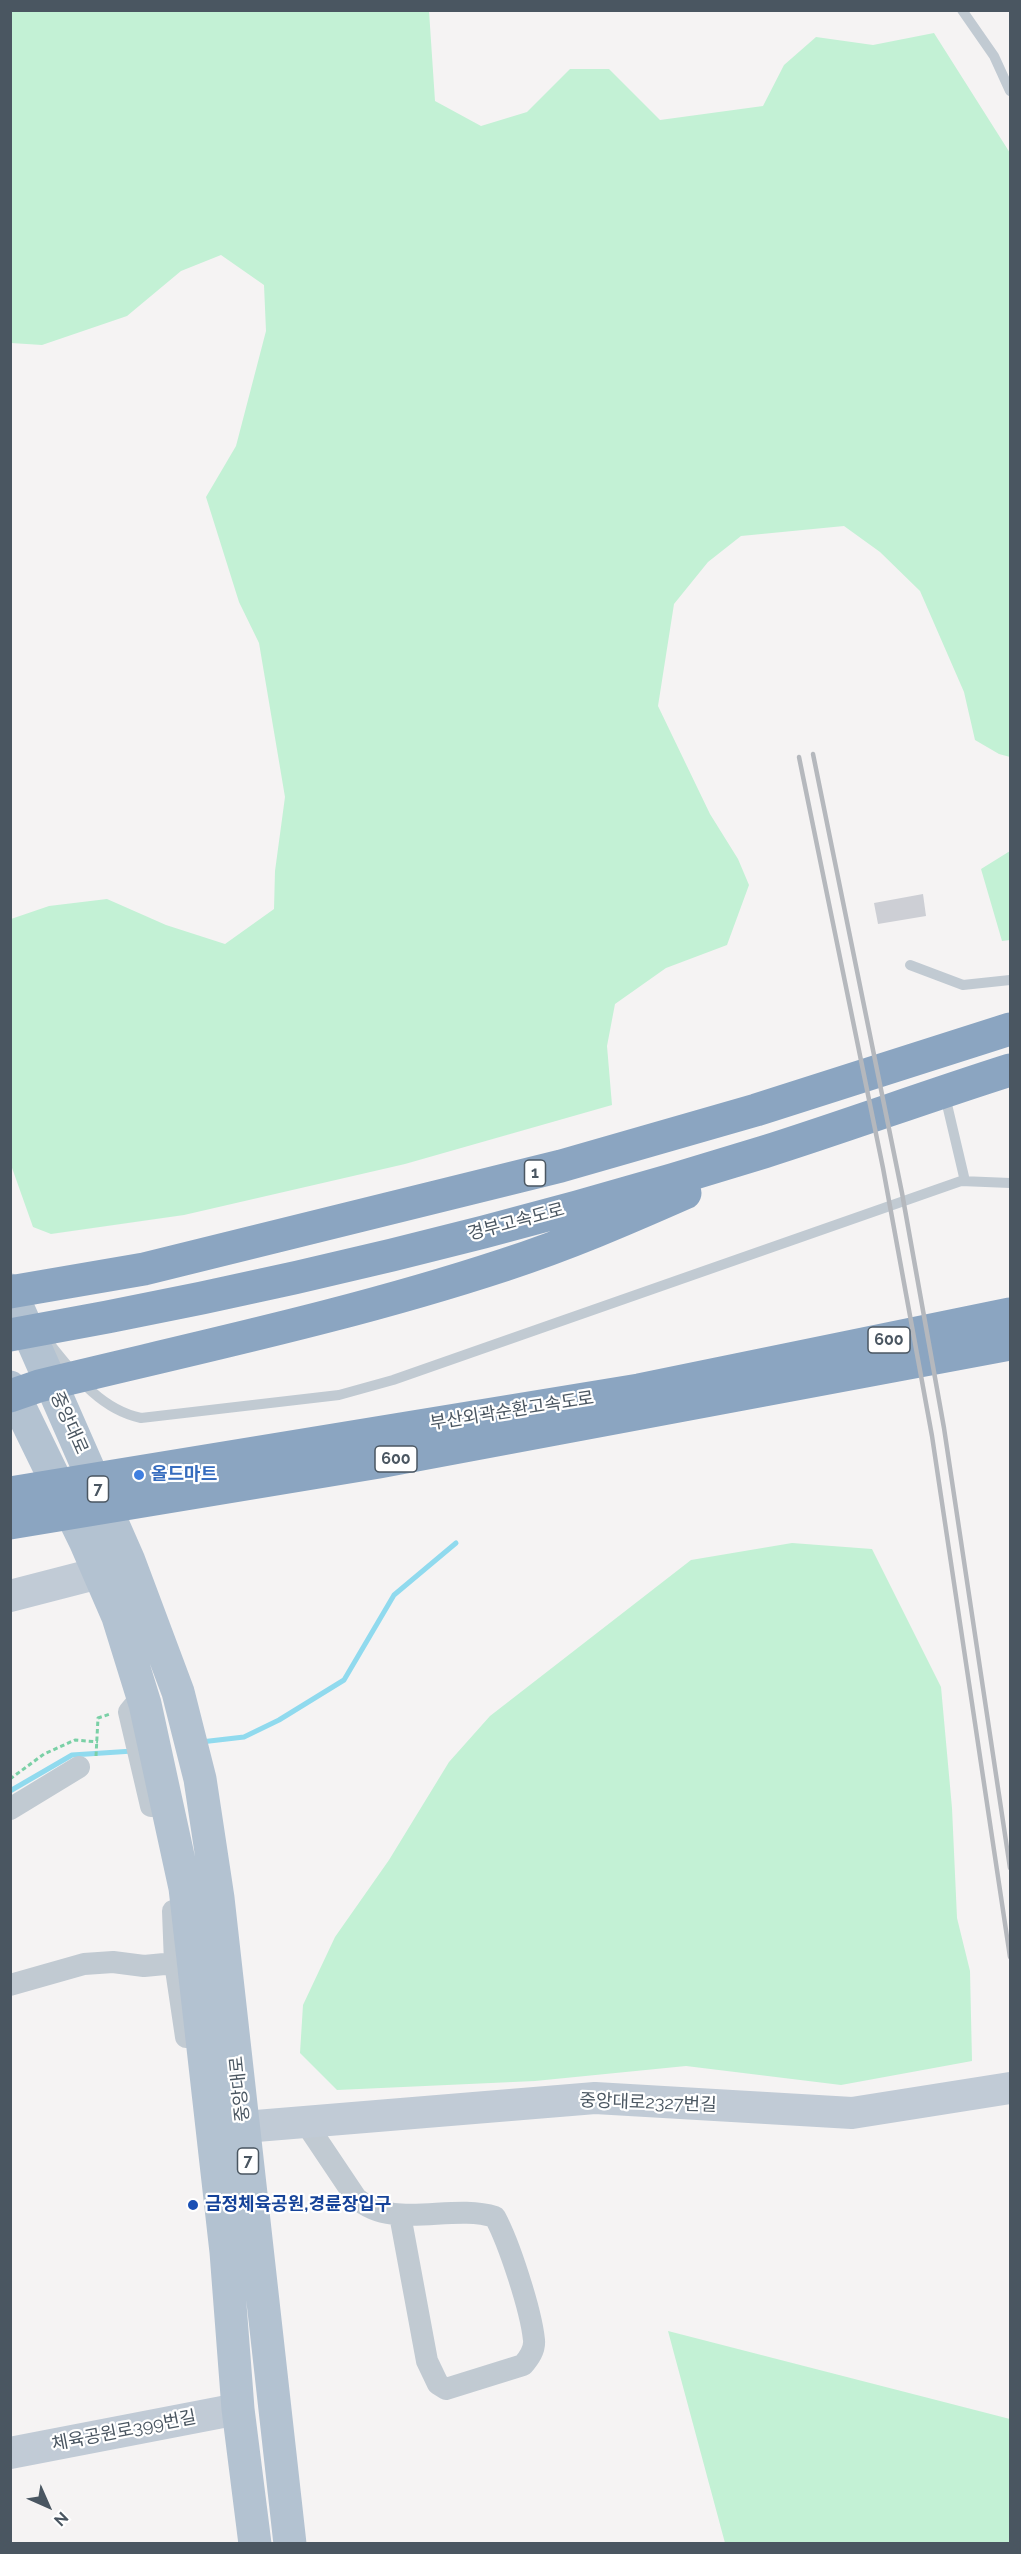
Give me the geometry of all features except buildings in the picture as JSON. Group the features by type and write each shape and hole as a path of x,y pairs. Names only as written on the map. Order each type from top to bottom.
{"highway":[{"name":"1","path":"12,1295 50,1285 144,1269 561,1166 756,1110 1011,1029"},
{"name":"경부고속도로","path":"10,1335 258,1287 564,1210 763,1152 1011,1070"},
{"path":"10,1396 39,1386 326,1317 506,1264 580,1237 839,1127"},
{"path":"972,1322 1011,1309"},
{"name":"부산외곽순환고속도로","path":"10,1523 379,1462 773,1376 972,1322 1011,1314"},
{"name":"부산외곽순환고속도로","path":"10,1493 639,1390 773,1376 1011,1344"},
{"path":"10,1532 65,1514"}],"main road":[{"name":"중앙대로","path":"12,1295 129,1561 178,1692 200,1779 218,1898 229,2130 226,2252 238,2409 255,2544"},
{"name":"중앙대로","path":"10,1387 118,1617 137,1710"},
{"name":"7","path":"137,1710 155,1789"},
{"name":"중앙대로","path":"155,1789 185,1888 229,2130 290,2544"}],"street":[{"path":"10,1596 99,1573 129,1561"},
{"path":"10,1809 79,1767"},
{"path":"155,1789 173,1900 175,1963 198,2117 229,2130"},
{"path":"10,1984 84,1964 113,1962 144,1966 175,1963"},
{"name":"중앙대로2327번길","path":"229,2130 595,2098 852,2113 1011,2088"},
{"path":"305,2122 356,2198 366,2207 400,2216 481,2212 495,2217 503,2231 534,2342 530,2357 523,2365 460,2386 446,2389 438,2384 427,2361 400,2216"},
{"name":"체육공원로399번길","path":"10,2453 238,2409"}],"lane":[{"path":"962,10 994,56 1011,92"},
{"path":"910,965 963,985 1011,980"},
{"path":"944,1092 964,1181"},
{"path":"12,1295 87,1388 106,1404 126,1415 152,1419 339,1395 393,1380 964,1181 1011,1183"}],"path":[{"path":"97,1748 98,1718 122,1710 137,1710"},
{"path":"10,1779 44,1754 75,1740 98,1742"}],"green space":[{"path":"11,10 429,11 435,101 481,126 527,112 570,69 609,69 660,120 763,106 784,65 816,37 873,45 934,33 1010,153 1010,757 999,754 975,740 964,692 920,591 880,552 844,526 741,536 708,562 674,604 658,706 710,814 738,859 749,885 727,945 666,968 615,1004 607,1046 612,1105 405,1164 184,1215 51,1234 33,1227 11,1165 11,919 49,906 107,899 166,925 225,944 274,909 275,871 285,797 259,643 239,602 206,497 236,446 266,331 264,285 221,255 181,271 127,316 42,345 11,343"},
{"path":"1010,851 1010,940 1002,941 981,869"},
{"path":"792,1543 872,1549 941,1687 952,1808 957,1918 970,1971 972,2061 841,2085 686,2066 535,2081 337,2090 300,2053 303,2005 335,1937 389,1860 449,1762 490,1716 691,1560"},
{"path":"668,2331 1010,2419 1010,2543 725,2543"}],"waterway":[{"path":"201,1742 244,1737 279,1720 344,1680 394,1595 456,1543"},
{"path":"10,1791 72,1755 133,1751"}],"railway":[{"path":"813,754 902,1193 944,1428 1010,1868"},
{"path":"799,757 883,1168 932,1436 1010,1957"}],"place":[{"name":"올드마트","path":"139,1475"},
{"name":"금정체육공원,경륜장입구","path":"193,2205"}]}
